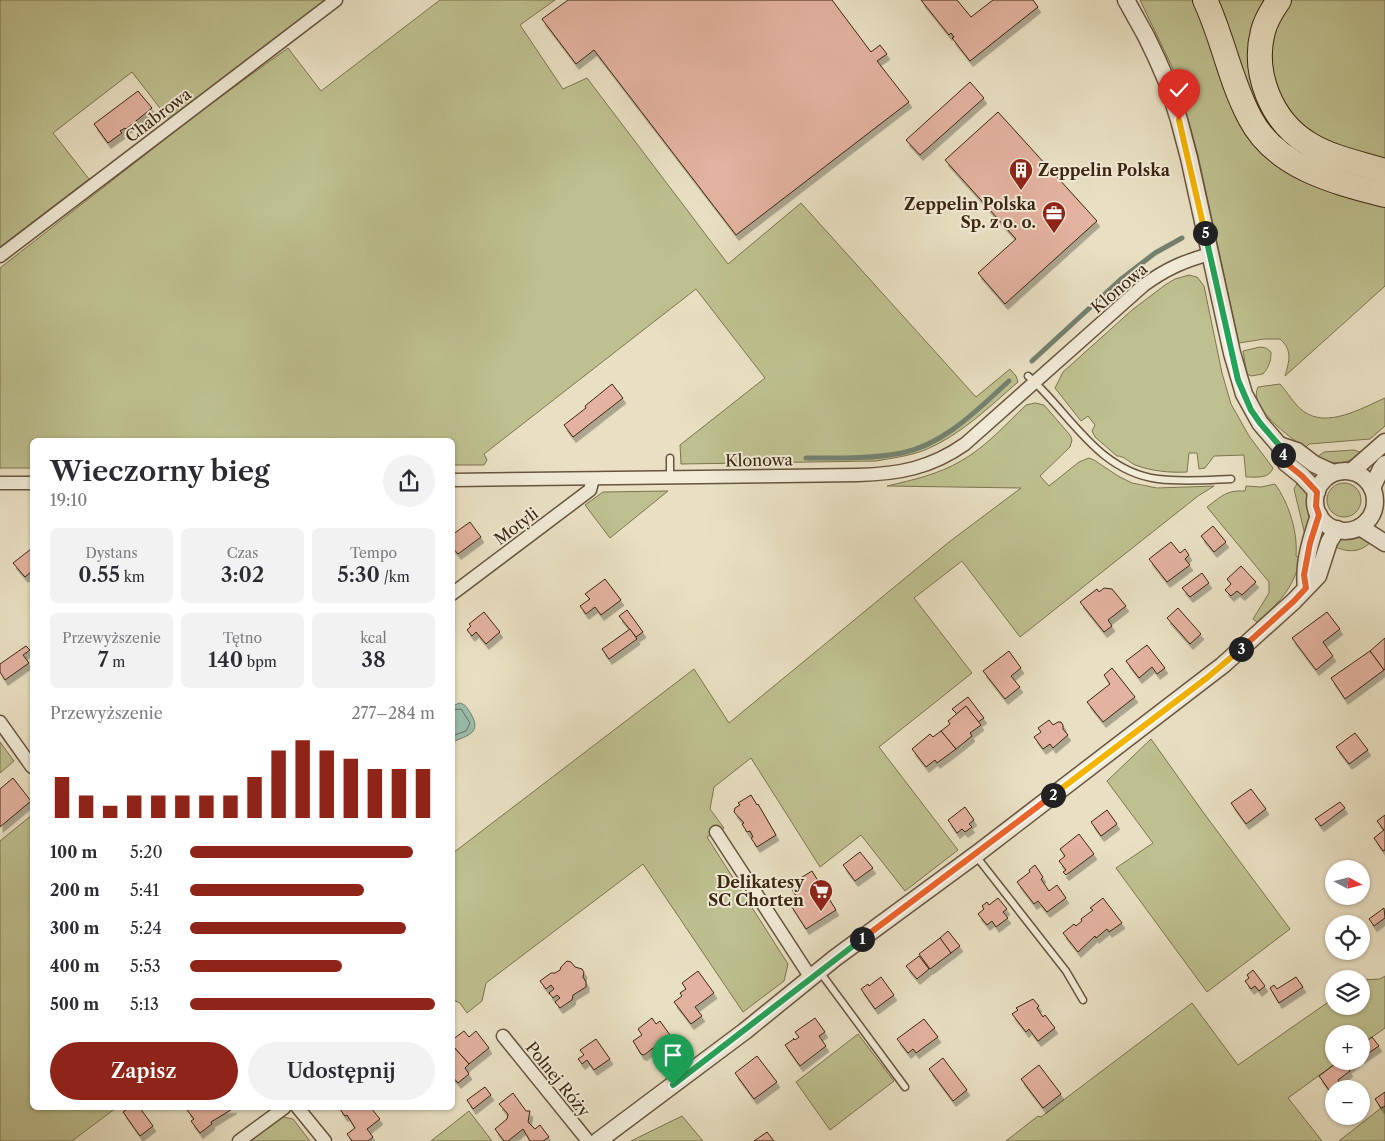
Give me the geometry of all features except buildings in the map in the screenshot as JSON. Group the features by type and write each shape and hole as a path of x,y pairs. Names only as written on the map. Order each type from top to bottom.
{"highway":[{"path":"1205,0 1216,25 1250,120 1263,137 1277,151 1296,165 1334,181 1385,195"},
{"path":"1279,0 1267,20 1260,57 1261,73 1271,102 1280,116 1308,143 1336,156 1385,170"}],"street":[{"name":"Chabrowa","path":"0,256 336,0"},
{"path":"1126,0 1146,36 1167,82 1189,158 1238,380 1251,410 1279,445 1286,463 1317,492"},
{"name":"Klonowa","path":"455,480 879,475 910,470 939,460 965,444 1032,380 1144,285 1177,264 1210,254"},
{"path":"1352,472 1385,442"},
{"path":"1279,445 1297,451 1314,464 1333,474"},
{"path":"1372,488 1385,464"},
{"path":"1342,471 1352,472 1366,479 1372,488 1375,495 1374,508 1371,516 1360,527 1349,530 1337,529 1330,526 1319,515 1316,506 1317,492 1323,481 1333,474 1342,471"},
{"name":"Motyli","path":"455,592 590,490 593,478"},
{"path":"0,483 30,482"},
{"path":"1374,508 1385,522"},
{"path":"1306,588 1304,575 1310,543 1319,515"},
{"path":"1360,527 1385,543"},
{"path":"598,1141 1223,665 1294,601 1318,576 1329,542 1337,529"},
{"path":"0,722 30,764"},
{"path":"716,832 815,975"},
{"name":"Polnej Róży","path":"504,1036 588,1141"},
{"path":"238,1141 281,1110"},
{"path":"300,1110 325,1141"}],"lane":[{"path":"1032,380 1092,445 1110,461 1124,469 1141,476 1158,479 1231,479"},
{"path":"670,458 670,477"},
{"path":"975,855 1066,971 1083,1000"},
{"path":"815,975 905,1087"}],"shaded area":[{"path":"0,0 329,0 170,121 132,72 53,133 89,179 0,247"},
{"path":"440,0 555,0 520,25 563,89 587,78 728,264 801,203 976,397 1010,369 1018,382 951,437 925,450 907,455 876,461 681,464 680,445 765,378 696,289 484,454 487,460 484,465 455,465 455,438 30,438 30,468 0,468 0,268 205,108 288,48 321,91"},
{"path":"1140,0 1193,0 1248,134 1385,205 1385,286 1285,376 1289,356 1287,347 1280,339 1264,339 1239,343 1198,155 1182,97 1173,69"},
{"path":"1213,0 1267,0 1265,107 1385,178 1385,188 1304,160 1261,120"},
{"path":"1292,0 1385,0 1385,162 1321,139 1303,126 1284,106 1272,74 1272,42 1280,16"},
{"path":"1189,275 1197,277 1204,286 1222,373 1231,404 1249,436 1273,468 1265,476 1246,477 1244,455 1214,456 1205,468 1199,469 1197,453 1189,453 1187,472 1161,471 1135,465 1117,456 1095,437 1092,431 1095,425 1088,416 1081,421 1055,388 1063,372 1132,310 1165,285 1175,279"},
{"path":"1260,347 1266,348 1271,352 1271,358 1263,374 1251,376 1247,374 1243,351"},
{"path":"1280,384 1303,411 1312,416 1323,418 1344,415 1385,398 1385,426 1370,439 1309,444 1305,448 1272,421 1259,403 1256,395 1258,387"},
{"path":"1035,403 1044,405 1070,435 1072,440 1070,447 1040,476 1049,486 1079,462 1089,458 1132,483 1157,488 1214,486 1198,496 1020,637 962,561 914,598 972,673 879,747 958,850 905,891 861,835 820,867 751,758 714,787 710,809 724,828 707,837 788,964 784,981 743,1012 643,864 486,983 482,1001 467,1013 460,1003 455,1001 455,851 694,669 729,723 949,542 1021,488 887,486 916,479 953,466 987,442 1026,405"},
{"path":"1354,450 1363,453 1346,462 1335,463 1316,458 1324,452"},
{"path":"1299,480 1306,494 1309,506 1305,535 1294,489"},
{"path":"1344,483 1356,488 1361,500 1356,512 1344,517 1332,512 1327,500 1332,488"},
{"path":"1275,484 1292,518 1296,538 1296,556 1299,557 1303,551 1296,574 1287,591 1275,606 1257,622 1253,619 1269,593 1269,582 1207,507 1229,493 1245,491 1246,486 1261,487"},
{"path":"668,491 610,538 585,505 603,492"},
{"path":"1348,535 1360,535 1372,541 1363,548 1354,551 1333,546"},
{"path":"1151,739 1290,929 1207,992 1116,868 1153,843 1107,781"},
{"path":"0,742 14,761 0,773"},
{"path":"30,817 30,1110 113,1110 72,1141 0,1141 0,841"},
{"path":"1385,976 1385,1028 1370,1039 1370,1025 1325,1025 1325,1070 1327,1070 1288,1098 1322,1141 1006,1141 1038,1116 1041,1117 1192,1003 1238,1065 1325,1004 1325,1015 1370,1015 1370,980 1380,979"},
{"path":"858,1034 894,1081 830,1130 796,1082"},
{"path":"1385,1106 1385,1141 1339,1141 1359,1125 1370,1125 1370,1117"},
{"path":"469,1111 492,1141 431,1141"},
{"path":"682,1116 703,1141 631,1141"},
{"path":"283,1117 293,1119 310,1141 250,1141"}],"water":[{"path":"463,704 467,708 475,725 472,732 455,741 455,705"}],"waterway":[{"path":"1032,361 1120,280 1155,253 1182,238"},
{"path":"806,458 878,456 902,453 918,448 947,434 973,414 1009,381"}],"place":[{"name":"Zeppelin Polska","path":"1021,191"},
{"name":"Zeppelin Polska Sp. z o. o.","path":"1054,234"},
{"name":"Delikatesy SC Chorten","path":"821,912"}],"route":[{"path":"673,1085 835,958 975,855 1208,677 1294,601 1306,588 1304,575 1310,543 1319,515 1316,506 1317,492 1286,463 1279,445 1251,410 1238,380 1179,120"}]}
